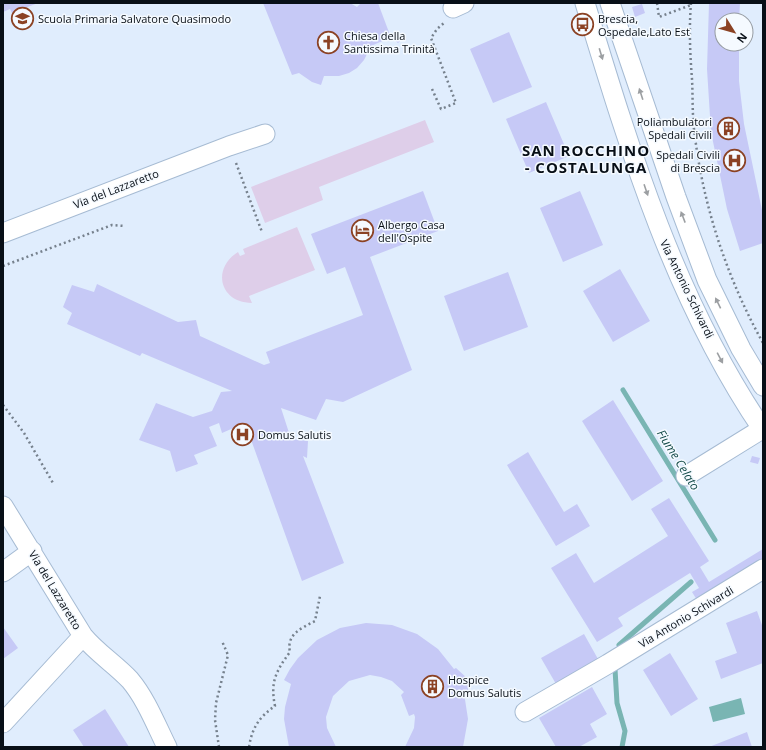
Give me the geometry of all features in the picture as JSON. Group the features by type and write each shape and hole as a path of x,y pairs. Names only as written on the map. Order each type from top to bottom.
{"street":[{"name":"Via Antonio Schivardi","path":"585,3 639,170 671,259 721,360 762,430"},
{"name":"Via Antonio Schivardi","path":"610,3 676,197 707,280 741,349 763,386"},
{"name":"Via del Lazzaretto","path":"3,233 229,146 266,134"},
{"path":"686,476 762,430"},
{"name":"Via del Lazzaretto","path":"3,506 83,636 3,723"},
{"path":"3,572 32,551"},
{"name":"Via Antonio Schivardi","path":"525,712 608,664 763,569"},
{"path":"83,636 95,650 130,680 141,695 167,747"}],"path":[{"path":"657,3 660,17 691,4 691,67 695,136 704,187 721,249 747,314 763,343"},
{"path":"432,88 441,110 456,103 431,38 437,29 448,20 458,5"},
{"path":"236,163 262,232"},
{"path":"3,266 112,225 125,226"},
{"path":"3,405 24,433 53,483"},
{"path":"249,747 256,723 265,713 275,706 272,691 274,680 278,668 290,652 288,646 291,638 297,630 315,621 320,596"},
{"path":"219,747 215,720 216,703 228,656 222,640"}],"shaded area":[{"path":"425,120 434,142 319,187 323,200 265,223 251,187"},
{"path":"297,227 315,270 249,296 252,303 241,302 226,291 222,276 224,267 230,259 238,252 240,256 245,254 243,249"},
{"path":"741,698 745,714 713,722 709,707"}],"building":[{"path":"3,3 38,3 12,13 10,9 3,12"},
{"name":"Chiesa della Santissima Trinità","path":"263,3 350,3 357,7 361,3 378,3 390,35 387,39 371,46 364,60 357,68 349,73 339,76 324,76 321,85 312,82 299,73 292,75"},
{"name":"Poliambulatori Spedali Civili","path":"709,3 740,3 739,12 714,12 714,52 739,52 739,81 744,124 763,215 763,243 740,251 727,209 711,132 707,69"},
{"path":"642,4 645,13 635,17 632,7"},
{"path":"398,32 403,38 398,43 392,38"},
{"path":"509,32 532,87 493,103 470,49"},
{"path":"546,102 569,156 529,173 506,119"},
{"path":"423,191 438,231 370,257 412,370 343,402 326,399 316,420 281,408 291,439 308,441 307,458 303,456 344,563 302,581 245,423 222,433 219,423 209,427 217,446 194,455 198,464 176,472 170,451 139,440 156,403 193,417 212,411 221,392 232,391 142,353 140,356 67,324 72,313 63,307 72,285 94,292 97,284 178,322 196,320 200,336 264,365 270,363 266,352 363,315 345,267 327,274 311,234"},
{"path":"580,191 603,245 563,262 540,208"},
{"path":"620,269 650,321 613,342 583,291"},
{"path":"508,272 528,327 464,351 444,296"},
{"path":"613,400 663,481 632,501 582,421"},
{"path":"528,452 564,512 577,504 590,526 556,546 507,465"},
{"path":"752,456 760,458 758,464 750,462"},
{"path":"669,498 709,561 700,567 709,582 763,549 763,560 697,600 692,592 699,588 690,573 618,618 623,626 597,642 551,568 576,553 594,583 668,536 651,509"},
{"path":"757,611 763,628 763,663 721,679 715,661 737,653 726,623"},
{"name":"Hospice Domus Salutis","path":"366,623 392,625 417,634 438,649 454,669 456,668 468,679 468,693 464,693 468,719 463,747 405,747 414,728 415,717 414,714 409,716 401,695 404,692 392,681 370,675 349,681 333,696 326,717 327,728 336,747 289,747 284,719 285,707 291,684 284,680 290,669 298,658 317,640 340,628"},
{"path":"3,627 18,648 3,659"},
{"path":"584,634 598,659 556,684 541,658"},
{"path":"670,653 698,699 671,716 643,670"},
{"path":"592,687 607,714 590,724 597,737 579,747 556,747 539,718"},
{"path":"105,709 129,747 84,747 73,730"},
{"path":"747,732 752,747 709,747"}],"waterway":[{"name":"Fiume Celato","path":"623,390 715,540"},
{"path":"619,645 691,582"},
{"path":"615,669 617,703 625,731 622,747"}],"place":[{"name":"Scuola Primaria Salvatore Quasimodo","path":"22,19"},
{"name":"Brescia, Ospedale,Lato Est","path":"582,25"},
{"name":"Chiesa della Santissima Trinità","path":"329,42"},
{"name":"Poliambulatori Spedali Civili","path":"728,128"},
{"name":"Spedali Civili di Brescia","path":"735,161"},
{"name":"Albergo Casa dell'Ospite","path":"363,231"},
{"name":"Domus Salutis","path":"242,435"},
{"name":"Hospice Domus Salutis","path":"433,686"}],"district":[{"name":"SAN ROCCHINO - COSTALUNGA","path":"586,160"}]}
